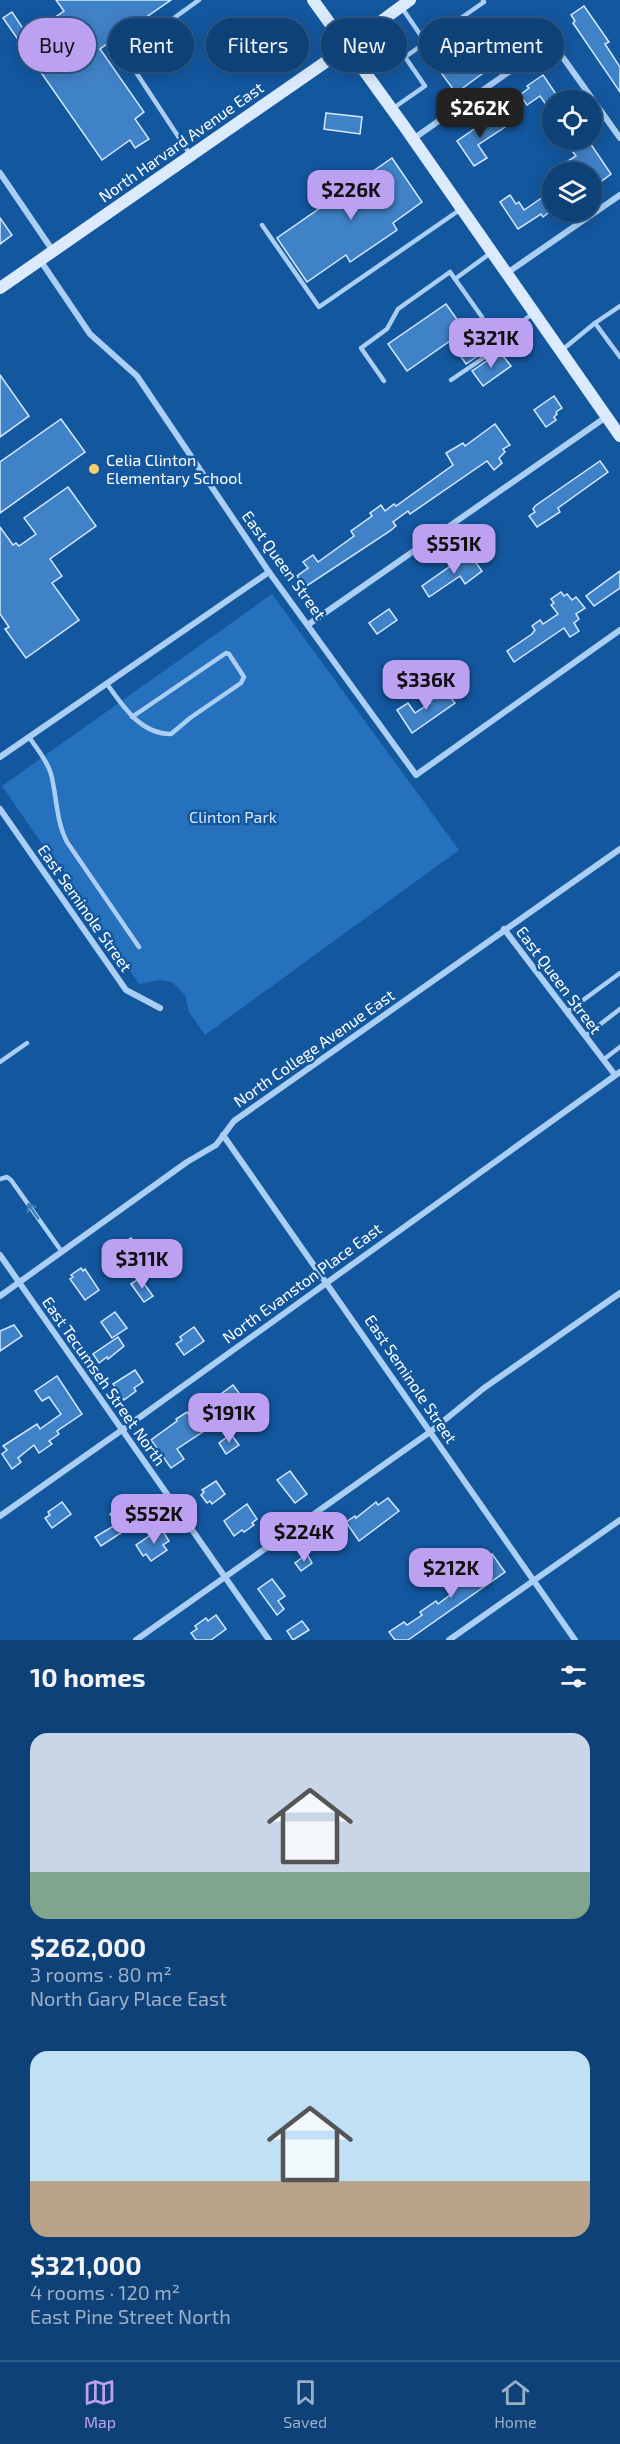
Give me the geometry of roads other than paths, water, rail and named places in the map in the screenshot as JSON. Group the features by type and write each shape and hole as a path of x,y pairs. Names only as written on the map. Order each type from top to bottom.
{"main road":[{"path":"313,0 327,18"},
{"name":"North Harvard Avenue East","path":"385,18 407,2"},
{"name":"North Harvard Avenue East","path":"0,288 321,64"},
{"path":"366,72 620,436"}],"street":[{"path":"413,139 543,48 558,52 564,58 620,138"},
{"path":"0,173 53,251"},
{"path":"507,273 620,195"},
{"name":"East Queen Street","path":"40,261 90,334 137,376 269,572 309,624 416,775 620,630"},
{"path":"309,624 606,417"},
{"path":"0,757 269,572"},
{"name":"East Seminole Street","path":"0,809 126,990 160,1008"},
{"name":"North College Avenue East","path":"0,1296 187,1162 216,1145 234,1121 620,849"},
{"name":"East Queen Street","path":"504,929 603,1060 617,1073"},
{"name":"North Evanston Place East","path":"0,1516 617,1073"},
{"name":"East Seminole Street","path":"223,1135 327,1281 575,1640"},
{"name":"East Tecumseh Street North","path":"0,1255 269,1640"},
{"path":"136,1640 430,1432 484,1388 620,1293"},
{"path":"448,1640 620,1520"}],"lane":[{"path":"191,156 124,54 199,0"},
{"path":"461,18 484,2 483,0"},
{"path":"407,2 419,28"},
{"path":"392,109 425,86 405,57 419,48"},
{"path":"262,225 320,307 462,208"},
{"path":"455,279 492,252"},
{"path":"384,381 361,348 387,329 398,309 450,272 482,317"},
{"path":"561,351 620,306"},
{"path":"451,380 498,348 517,325 534,313"},
{"path":"596,323 620,357"},
{"path":"107,684 132,717 160,734 171,734 189,718 241,683 244,677 229,654 222,655 132,717"},
{"path":"29,737 51,774 61,830 139,947"},
{"path":"567,1012 620,973"},
{"path":"585,1036 620,1009"},
{"path":"0,1062 27,1043"},
{"path":"603,1060 620,1047"},
{"path":"0,1179 7,1177 11,1180 62,1252"}],"place":[{"name":"Celia Clinton Elementary School","path":"94,469"}],"park label":[{"name":"Clinton Park","path":"233,817"}]}
